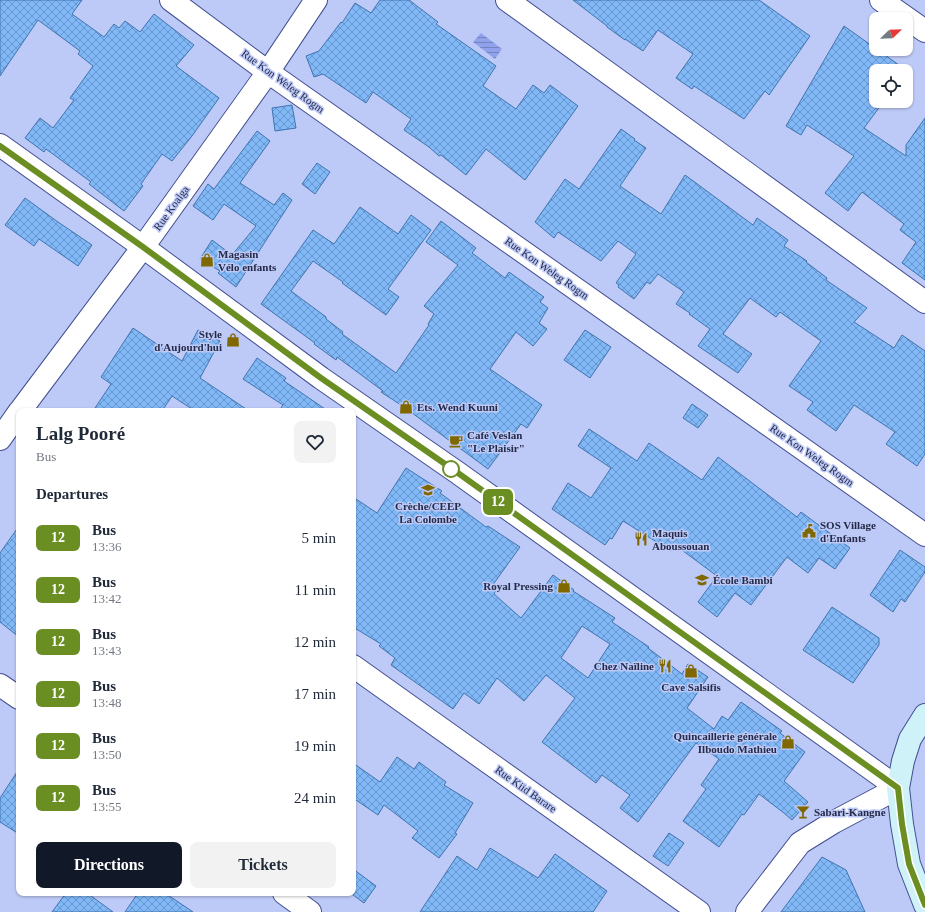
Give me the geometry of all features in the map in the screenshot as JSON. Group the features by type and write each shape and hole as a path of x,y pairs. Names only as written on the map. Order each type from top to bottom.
{"main road":[{"path":"925,715 910,739 902,761 898,788 909,864 925,905"}],"street":[{"name":"Rue Kon Weleg Rogm","path":"171,0 268,72 925,535"},
{"name":"Rue Koalga","path":"22,408 143,247 268,72 316,0"},
{"path":"507,0 925,302"},
{"path":"881,0 925,32"},
{"path":"0,146 143,247 321,378 458,473 898,788 834,822 800,843 747,912"},
{"name":"Rue Kiid Barare","path":"356,668 699,912"},
{"path":"0,684 16,696"},
{"path":"288,896 310,912"}],"water":[{"path":"481,33 502,49 495,59 473,42"}],"building":[{"path":"0,0 82,0 72,14 104,37 114,24 119,28 125,21 140,32 154,14 194,45 176,66 219,98 172,161 162,154 141,184 143,186 124,211 89,184 91,182 46,149 44,152 25,138 40,118 53,128 74,100 70,98 93,66 78,54 80,51 38,20 0,76"},
{"path":"380,0 409,0 438,22 436,24 496,66 483,86 516,109 533,85 544,93 550,85 578,106 525,180 486,149 466,175 441,155 439,156 429,147 404,130 411,119 373,92 366,103 323,74 314,77 306,56 319,51 341,22 342,23 355,3 371,13"},
{"path":"573,0 759,0 810,36 769,95 765,91 744,119 694,86 692,89 676,78 693,54 658,30 643,51 607,27"},
{"path":"844,26 869,44 869,56 886,56 898,64 869,64 869,108 879,108 864,128 906,156 906,145 925,118 925,280 902,263 916,242 900,230 904,224 862,192 848,211 825,193 854,156 807,125 801,135 786,126"},
{"path":"292,105 296,128 275,131 272,108"},
{"path":"621,129 646,148 620,186 661,214 685,175 753,225 757,218 788,240 784,246 807,261 806,262 827,278 826,280 867,308 854,322 894,348 902,335 925,351 925,454 917,466 886,444 895,432 854,405 836,431 807,410 813,402 789,386 821,341 780,312 776,317 750,298 723,334 752,354 738,373 698,346 710,329 676,304 684,292 658,274 650,284 647,282 634,299 618,287 619,285 616,283 636,254 618,241 601,261 558,232 554,238 535,222 565,179 579,189"},
{"path":"257,131 270,141 240,183 274,205 283,193 292,200 236,287 218,273 220,271 200,259 212,240 232,255 256,226 224,204 213,220 193,206 208,184 214,189"},
{"path":"317,163 330,172 315,194 302,184"},
{"path":"25,198 92,245 78,266 39,239 34,246 5,225"},
{"path":"360,207 398,234 411,215 431,230 388,289 399,297 386,315 313,261 291,291 326,317 326,319 343,332 342,334 396,373 429,325 428,324 434,314 424,306 458,265 426,242 441,221 476,248 472,253 505,278 509,272 544,297 540,302 548,308 539,323 547,329 533,346 516,332 490,369 542,405 527,428 521,424 488,469 404,407 381,392 383,391 337,357 336,360 261,304 313,230 334,244"},
{"path":"133,328 182,361 198,330 220,341 200,378 245,408 190,408 172,396 164,408 95,408 111,384 101,377"},
{"path":"585,330 611,347 590,378 564,360"},
{"path":"257,358 286,378 284,381 324,408 281,408 283,405 243,379"},
{"path":"692,404 708,415 698,428 683,418"},
{"path":"589,429 637,461 649,443 702,480 718,457 797,517 801,512 850,548 835,569 819,558 808,573 787,557 751,605 735,593 717,617 698,602 717,576 675,545 671,551 623,521 612,539 610,538 605,545 552,509 568,483 591,498 611,468 578,446"},
{"path":"406,468 442,491 440,493 486,527 488,526 520,547 492,586 497,589 494,594 521,618 553,575 574,590 573,591 615,618 612,622 649,647 648,648 682,674 688,664 708,677 687,708 714,729 722,716 728,720 741,702 782,731 780,733 805,752 784,781 808,802 792,820 759,794 744,815 742,814 719,847 683,821 706,789 701,785 719,759 696,743 638,822 620,808 630,795 602,775 596,783 542,742 575,698 546,675 524,701 497,678 479,704 464,693 453,709 391,665 395,658 379,646 381,644 356,629 356,499 377,513","holes":["582,626 610,644 588,678 561,658"]},
{"path":"16,530 16,635 0,622 0,553"},
{"path":"900,550 925,567 925,572 905,602 901,599 893,612 870,595"},
{"path":"832,607 879,638 879,645 853,683 803,650"},
{"path":"397,757 414,769 419,762 446,782 444,785 473,803 455,833 457,834 439,858 412,838 418,831 384,805 378,815 356,800 356,765 380,782"},
{"path":"16,774 16,832 0,822 0,798"},
{"path":"669,833 684,843 668,866 653,856"},
{"path":"490,848 538,878 555,854 607,891 593,912 420,912 457,856 477,870"},
{"path":"822,857 846,870 865,912 781,912"},
{"path":"356,871 376,886 364,903 354,896 356,896"},
{"path":"64,896 91,896 113,912 52,912"},
{"path":"136,896 169,896 193,912 125,912"}],"bus line":[{"name":"12","path":"0,146 143,247 321,378 458,473 898,788 909,864 925,905"}],"place":[{"name":"Magasin Vélo enfants","path":"207,260"},
{"name":"Style d'Aujourd'hui","path":"233,340"},
{"name":"Ets. Wend Kuuni","path":"406,407"},
{"name":"Café Veslan \"Le Plaisir\"","path":"456,441"},
{"name":"Crèche/CEEP La Colombe","path":"428,490"},
{"name":"SOS Village d'Enfants","path":"809,531"},
{"name":"Maquis Aboussouan","path":"641,539"},
{"name":"École Bambi","path":"702,580"},
{"name":"Royal Pressing","path":"564,586"},
{"name":"Chez Naïline","path":"665,666"},
{"name":"Cave Salsifis","path":"691,671"},
{"name":"Quincaillerie générale Ilboudo Mathieu","path":"788,742"},
{"name":"Sabari-Kangne","path":"803,812"}]}
